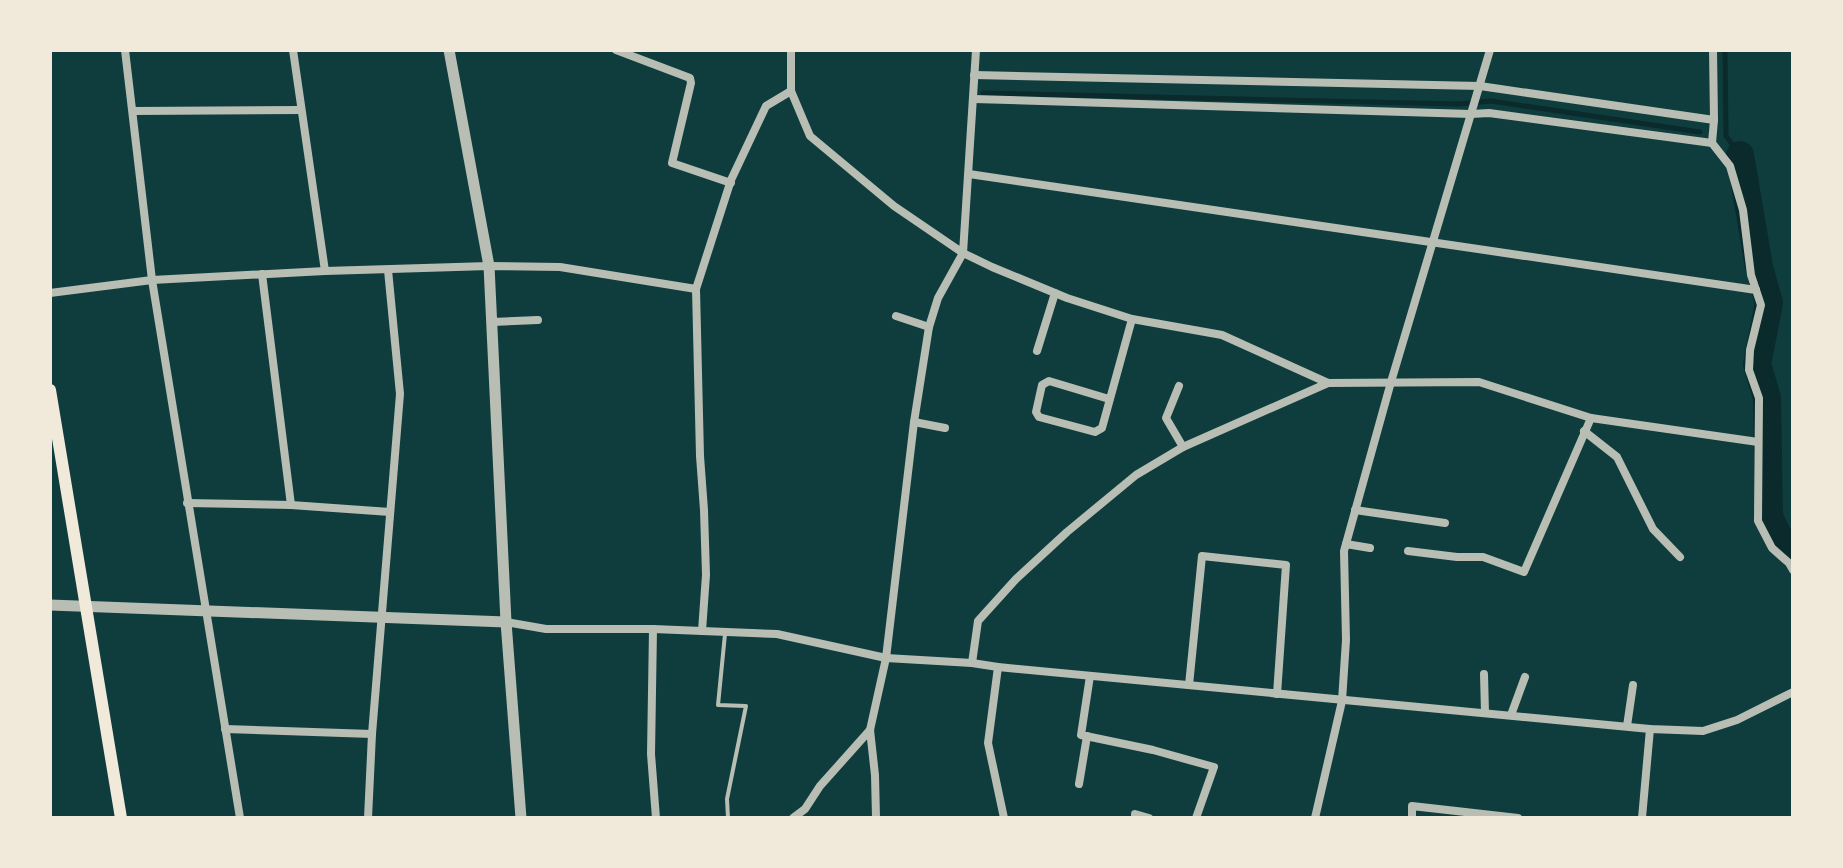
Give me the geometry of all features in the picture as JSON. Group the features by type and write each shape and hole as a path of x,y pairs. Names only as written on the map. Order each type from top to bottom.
{"main road":[{"path":"50,390 121,818"}],"street":[{"path":"125,50 152,280 240,818"},
{"path":"293,50 325,271"},
{"path":"449,50 489,266 506,622 521,818"},
{"path":"453,70 456,50"},
{"path":"616,50 690,78 672,163 731,183"},
{"path":"791,50 791,91 810,136 894,206 963,253 1055,293 1132,319 1222,335 1328,383"},
{"path":"876,818 870,730 886,658 914,422 929,327 938,298 963,253 976,50"},
{"path":"1315,818 1342,701 1346,640 1344,551 1490,50"},
{"path":"1713,50 1712,143 1730,166 1743,210 1751,275 1761,305 1750,350 1749,370 1759,398 1758,521 1772,548 1793,570"},
{"path":"974,75 1479,89 1714,120"},
{"path":"702,631 706,575 696,289 731,183 766,106 791,91"},
{"path":"974,99 1489,113 1712,143"},
{"path":"133,111 301,110"},
{"path":"969,174 1756,290"},
{"path":"50,293 152,280 489,266 560,267 696,289"},
{"path":"368,818 400,394 388,270"},
{"path":"262,274 291,505"},
{"path":"1037,351 1055,293"},
{"path":"896,316 929,327"},
{"path":"1109,399 1049,381 1042,385 1036,412 1039,417 1095,432 1102,428 1132,319"},
{"path":"492,322 538,320"},
{"path":"972,663 978,621 1016,579 1136,475 1183,447 1328,383 1479,382 1591,418 1758,442"},
{"path":"1179,386 1166,418 1183,447"},
{"path":"1408,551 1483,557 1524,572 1591,418"},
{"path":"914,422 945,428"},
{"path":"1584,431 1617,457 1653,529 1680,557"},
{"path":"187,503 291,505 390,512"},
{"path":"1355,510 1445,523"},
{"path":"1346,544 1370,548"},
{"path":"1189,685 1202,556 1286,565 1277,694"},
{"path":"50,605 506,622 546,629 777,634 886,658 972,663 1650,729 1703,731 1792,696"},
{"path":"653,629 651,754 656,818"},
{"path":"998,667 988,743 1004,818"},
{"path":"1484,674 1485,713"},
{"path":"1090,676 1081,735 1214,767 1196,818"},
{"path":"1511,715 1525,677"},
{"path":"1627,726 1633,685"},
{"path":"225,729 372,734"},
{"path":"1642,818 1650,729"},
{"path":"793,818 805,809 820,786 870,730"},
{"path":"1079,784 1087,736"},
{"path":"1412,818 1412,806 1517,818"},
{"path":"1135,818 1135,814 1149,818"}],"lane":[{"path":"725,632 718,705 746,706 727,799 728,818"}],"waterway":[{"path":"1725,50 1726,136 1740,155"},
{"path":"983,93 1458,104 1491,101 1700,132"},
{"path":"1740,155 1759,267 1769,303 1757,364 1767,398 1769,517 1781,541 1793,551"}]}
